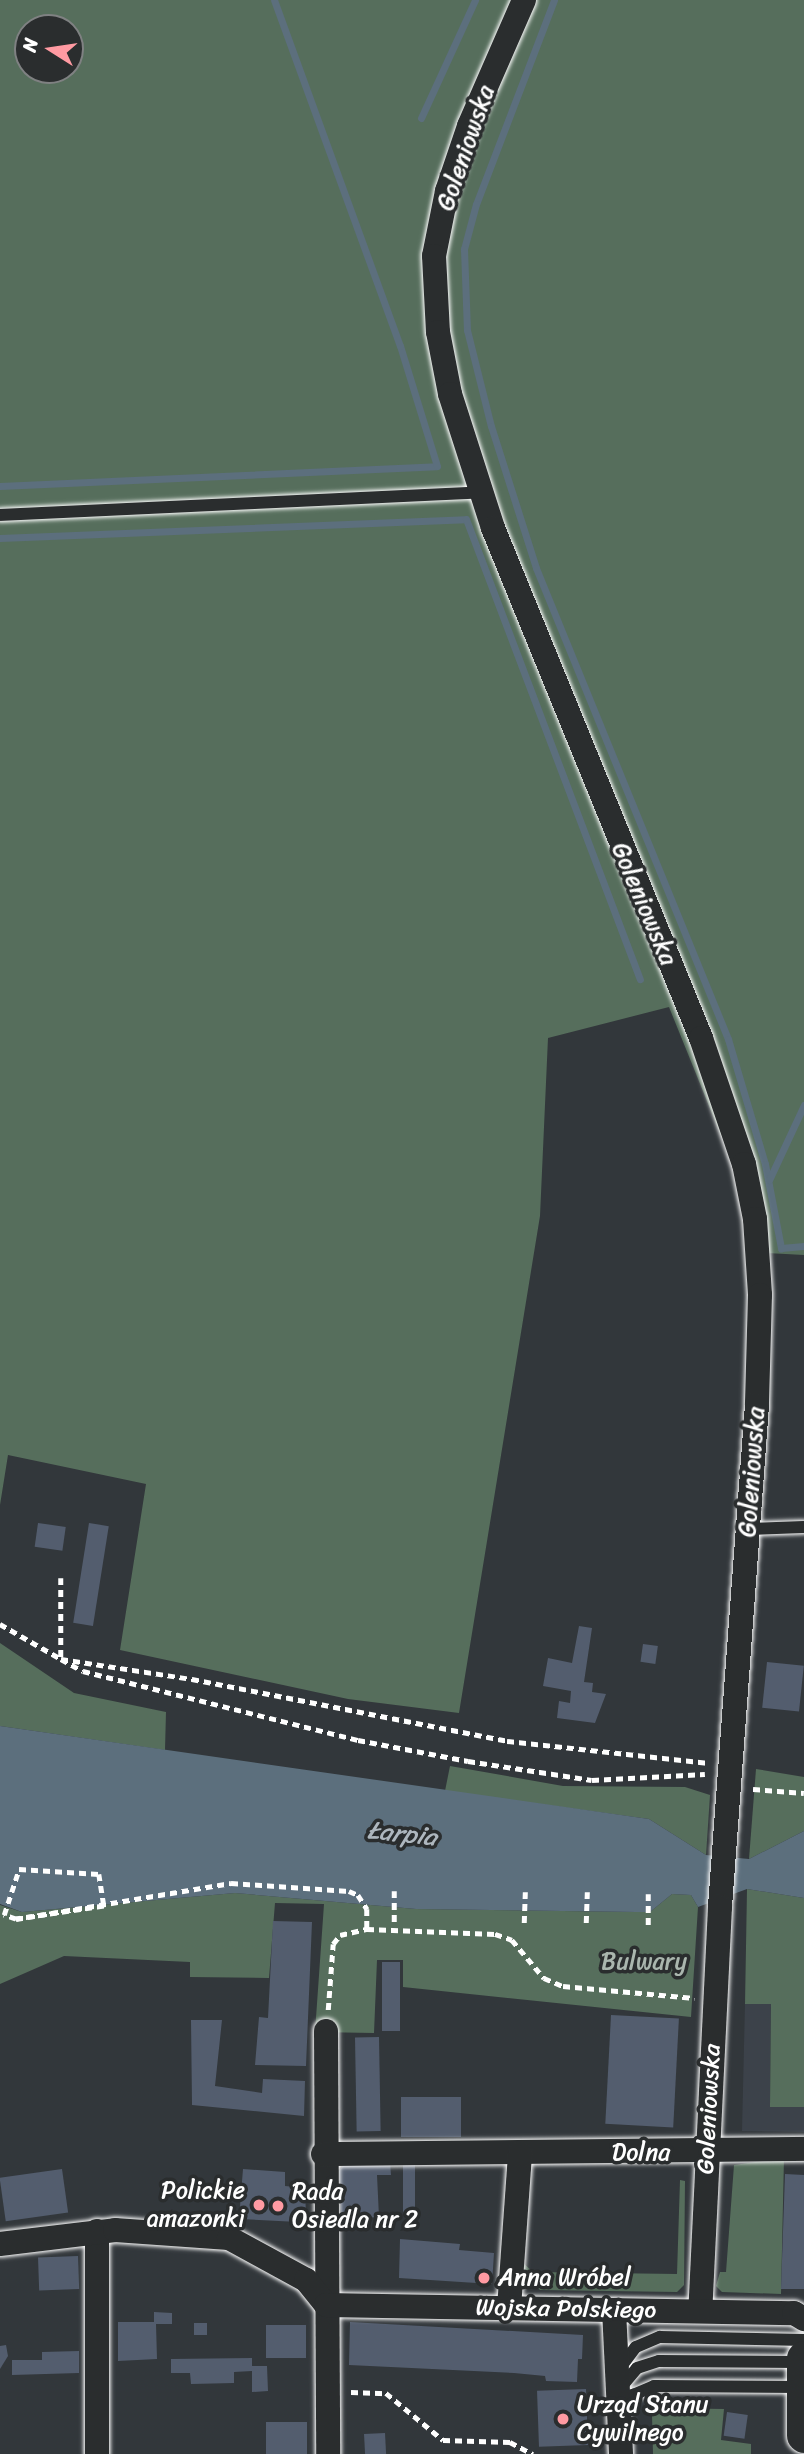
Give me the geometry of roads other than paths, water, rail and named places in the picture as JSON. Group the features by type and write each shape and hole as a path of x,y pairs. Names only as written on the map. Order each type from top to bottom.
{"street":[{"name":"Goleniowska","path":"524,0 465,139 447,191 434,256 438,332 450,394 482,492 547,667 701,1038 744,1164 755,1219 760,1295 749,1529 724,1840 700,2311"},
{"path":"326,2031 323,2154 328,2454"},
{"name":"Dolna","path":"323,2154 804,2149"},
{"path":"509,2308 520,2153"},
{"path":"0,2244 97,2231 229,2238 306,2280 326,2305"},
{"path":"97,2231 97,2454"},
{"name":"Wojska Polskiego","path":"326,2305 794,2313 804,2319"},
{"path":"614,2310 621,2454"},
{"path":"796,2454 803,2382"}],"lane":[{"path":"0,515 482,492"},
{"path":"749,1529 804,1527"},
{"path":"619,2400 632,2350 660,2337 803,2382"},
{"path":"619,2400 625,2379 652,2362 803,2382"},
{"path":"619,2400 653,2386 803,2382"}],"water":[{"name":"Łarpia","path":"0,1726 649,1819 706,1855 749,1859 804,1831 804,1898 747,1889 698,1907 691,1895 672,1894 650,1912 636,1912 416,1909 235,1893 22,1912 0,1904"}],"waterway":[{"path":"0,486 437,466 400,346 274,0"},
{"path":"421,118 475,0"},
{"path":"554,0 476,204 464,249 467,330 491,426 536,568 728,1039 765,1164 781,1248 804,1246"},
{"path":"0,538 466,519 640,979"},
{"path":"769,1180 804,1105"}],"place":[{"name":"Polickie amazonki","path":"259,2205"},
{"name":"Rada Osiedla nr 2","path":"278,2206"},
{"name":"Anna Wróbel","path":"484,2278"},
{"name":"Urząd Stanu Cywilnego","path":"563,2419"}],"park label":[{"name":"Bulwary","path":"644,1962"}]}
